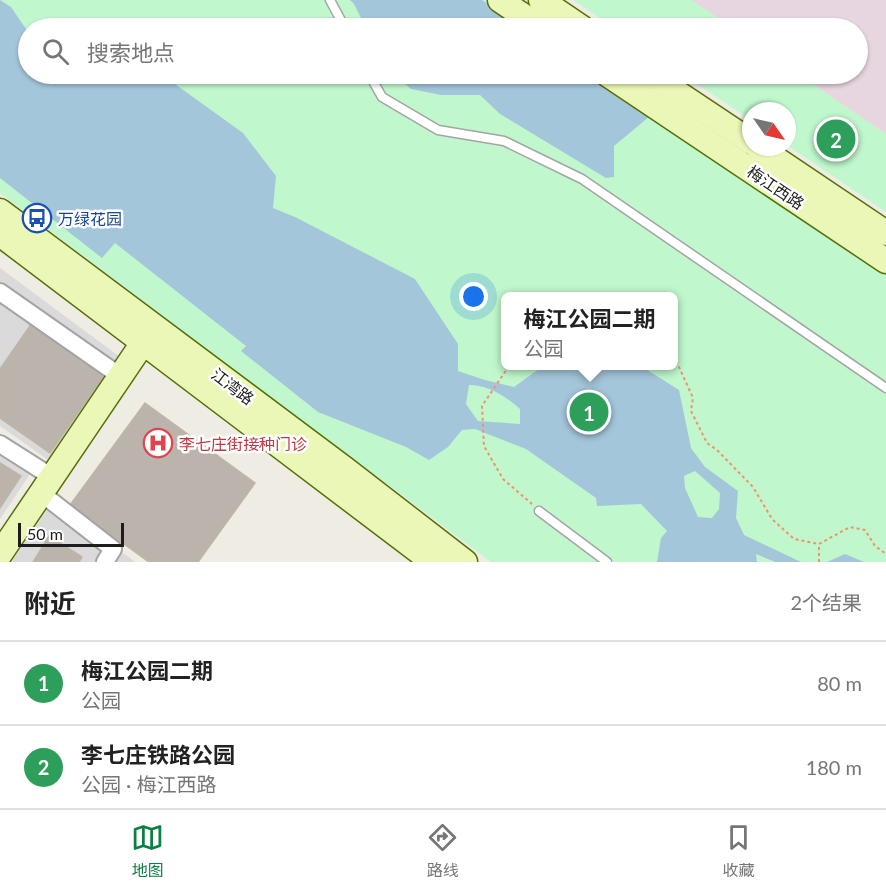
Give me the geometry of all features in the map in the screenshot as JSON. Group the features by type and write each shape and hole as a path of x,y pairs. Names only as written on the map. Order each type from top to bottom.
{"main road":[{"path":"500,0 527,18"},
{"path":"541,0 567,18"},
{"name":"梅江西路","path":"622,84 886,261"},
{"name":"梅江西路","path":"663,84 742,136"},
{"name":"梅江西路","path":"771,156 886,233"},
{"name":"江湾路","path":"0,211 148,334 433,562"},
{"name":"江湾路","path":"0,234 148,334 465,562"},
{"path":"0,554 148,334"}],"street":[{"path":"0,292 120,376"},
{"path":"0,444 47,485 113,549 105,562"}],"lane":[{"path":"330,0 340,18"},
{"path":"375,84 382,97 438,130 504,141 582,180 886,388"},
{"path":"539,511 608,562"}],"path":[{"path":"678,365 693,398 691,411 707,443 717,450 753,487 772,519 794,539 819,543 850,526 865,530 875,546 886,554"},
{"path":"506,370 482,406 484,446 503,479 539,511"},
{"path":"819,543 819,562"}],"shaded area":[{"path":"691,0 886,0 886,134 813,84 868,84 868,18 718,18"},
{"path":"0,268 120,357 51,462 0,426"},
{"path":"0,453 30,474 0,519"},
{"path":"47,510 126,555 135,562 11,562"}],"green space":[{"path":"0,0 502,0 528,18 18,18 18,84 624,84 886,262 886,562 491,562 0,193"},
{"path":"573,0 691,0 718,18 600,18"},
{"path":"697,84 813,84 886,134 886,212 796,151 796,102 742,102 742,114"}],"water":[{"path":"0,0 11,7 18,18 18,84 175,84 243,133 276,176 273,208 415,279 458,344 458,371 514,387 537,370 647,370 679,390 691,448 705,467 738,491 736,518 744,535 801,562 775,562 756,554 757,562 657,562 661,538 667,531 641,504 597,506 596,498 526,449 475,429 462,430 448,447 429,460 406,447 318,412 241,351 246,346 115,243 102,258 0,178","holes":["469,385 496,392 520,409 520,424 478,421 466,404","695,471 720,493 719,509 712,518 698,517 685,488 684,476"]},
{"path":"350,0 482,0 509,18 361,18"},
{"path":"405,84 604,84 650,116 614,146 614,177 606,178 500,114 480,95 441,95 411,89"},
{"path":"845,554 864,562 827,562"}],"building":[{"path":"34,320 107,371 50,453 0,418 0,369"},
{"name":"李七庄街接种门诊","path":"145,403 255,483 198,562 149,562 70,505"},
{"path":"0,463 21,476 0,508"},
{"path":"49,536 82,557 79,562 33,562"}],"place":[{"name":"李七庄铁路公园","path":"836,139"},
{"name":"万绿花园","path":"37,218"},
{"name":"梅江公园二期","path":"589,412"},
{"name":"李七庄街接种门诊","path":"158,443"}]}
